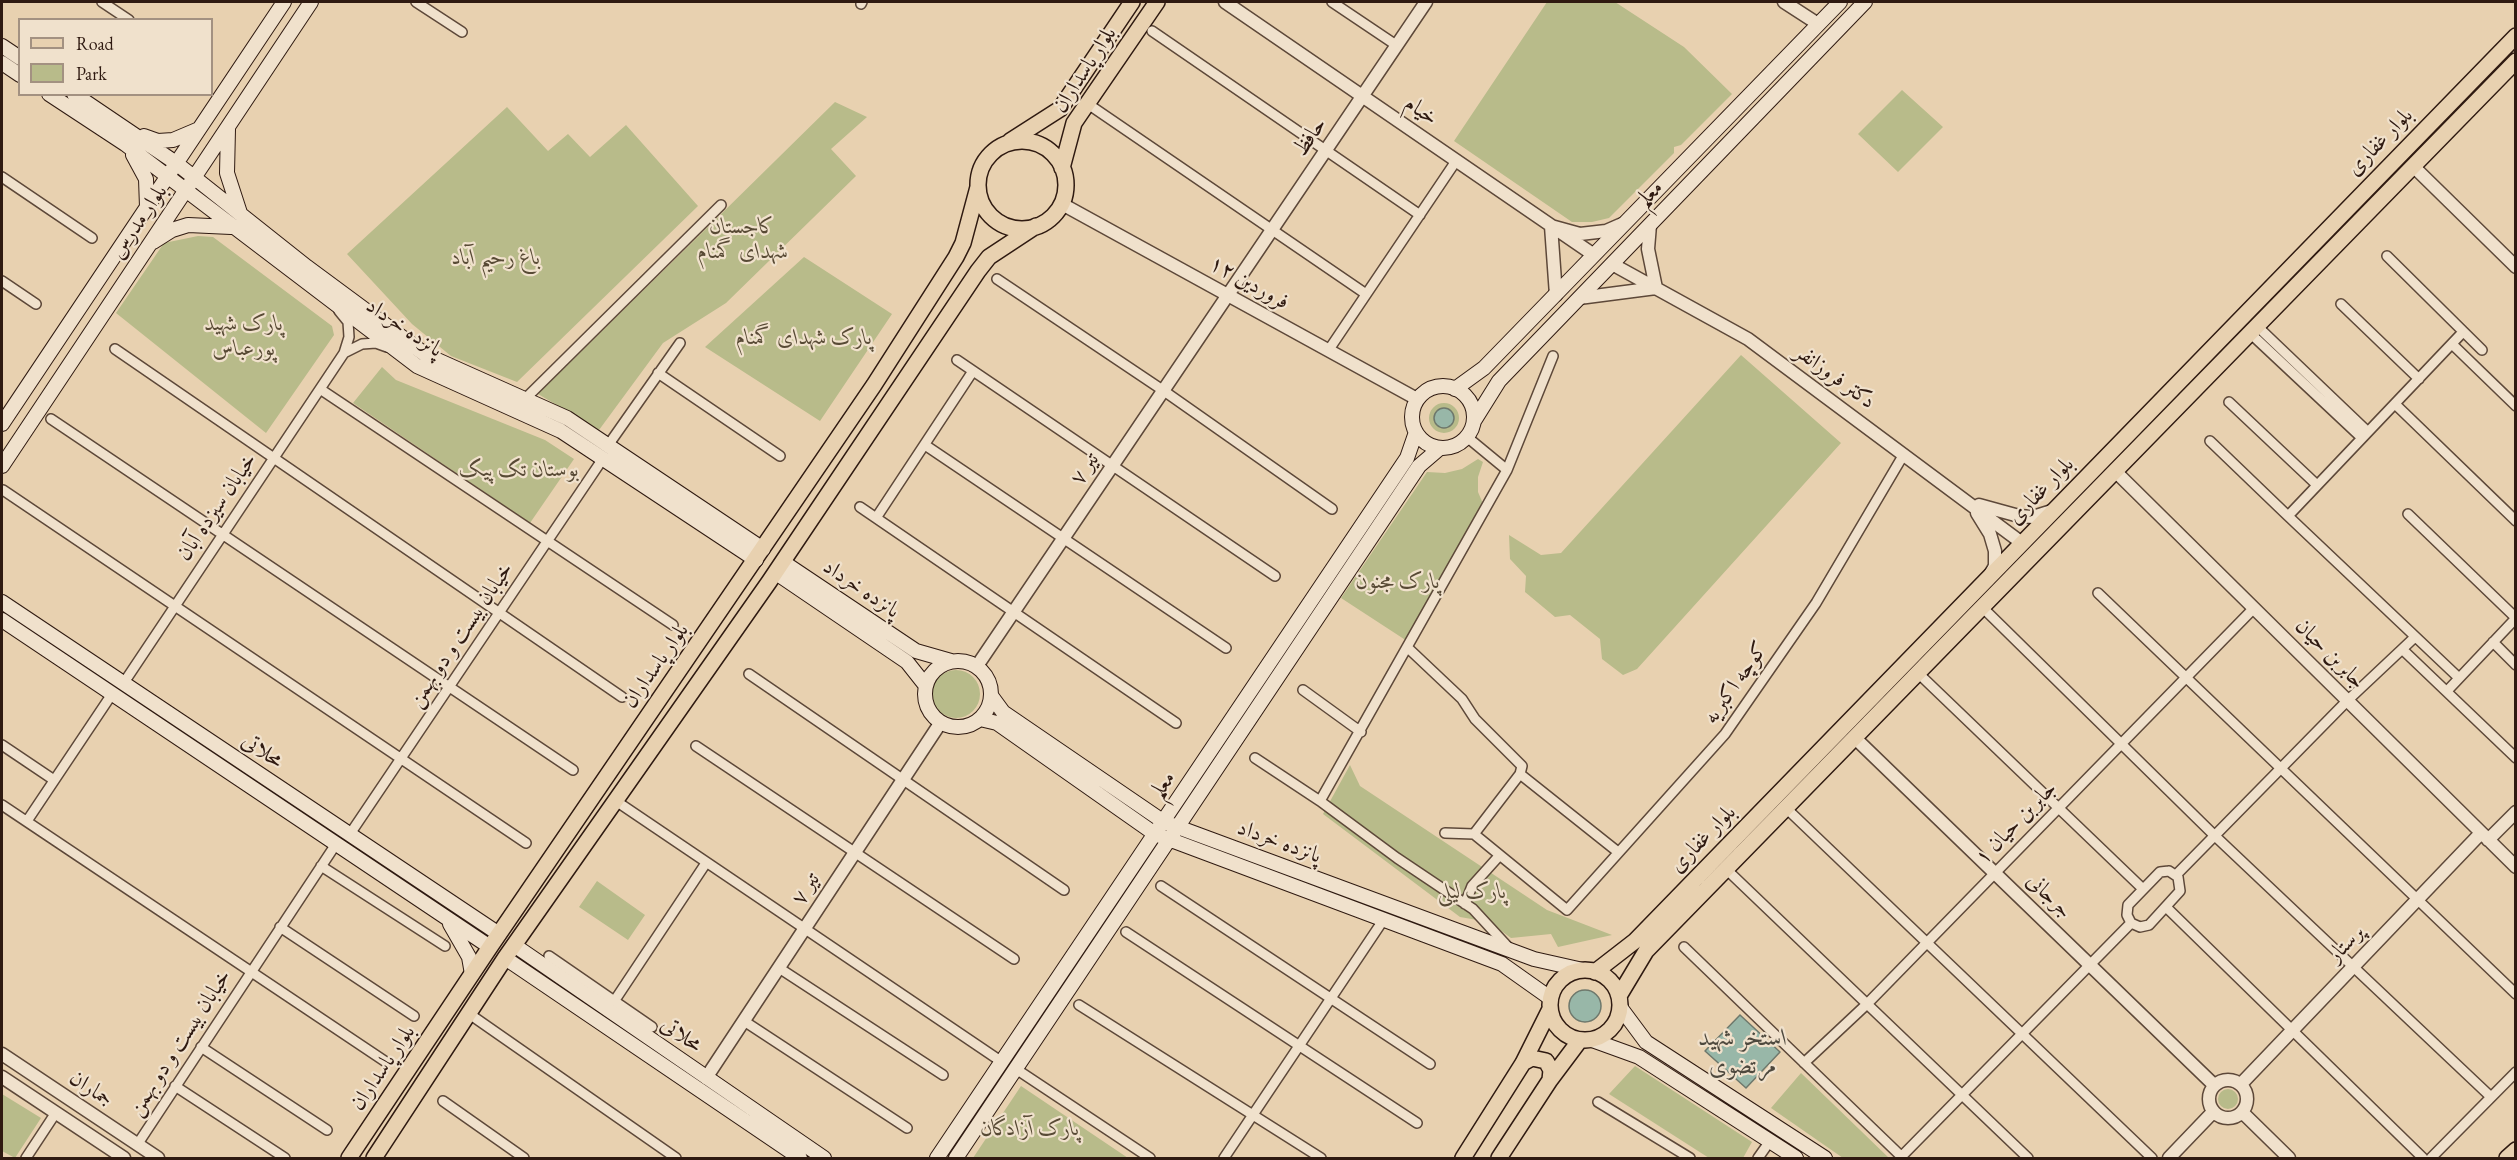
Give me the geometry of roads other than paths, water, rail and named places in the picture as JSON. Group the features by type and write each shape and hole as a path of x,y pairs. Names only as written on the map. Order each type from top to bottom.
{"main road":[{"name":"بلوار مدرس","path":"2,424 284,2"},
{"name":"بلوار مدرس","path":"2,466 311,2"},
{"name":"بلوار پاسداران","path":"1008,143 1060,109 1132,2"},
{"name":"بلوار پاسداران","path":"1062,168 1074,123 1157,2"},
{"name":"معلم","path":"1455,389 1484,368 1840,2"},
{"name":"معلم","path":"1474,421 1499,381 1865,2"},
{"name":"بلوار غفاری","path":"1589,971 1635,941 2516,36"},
{"path":"2,46 18,57"},
{"name":"بلوار غفاری","path":"1619,1001 1646,951 2516,61"},
{"path":"2,63 18,74"},
{"name":"پانزده خرداد","path":"53,96 129,138"},
{"name":"پانزده خرداد","path":"76,96 172,169 194,177 237,221"},
{"path":"149,245 172,230 188,225 237,221 227,173 226,150 231,122"},
{"path":"147,207 146,179 129,138 173,140 199,129"},
{"path":"1019,141 1042,145 1051,152 1062,168 1066,182 1062,204 1055,214 1036,226 1013,228 993,218 980,198 978,187 982,165 989,155 1008,143 1019,141"},
{"name":"پانزده خرداد","path":"172,169 186,190 237,221 303,272 426,355 560,414 606,451 759,555"},
{"name":"بلوار پاسداران","path":"350,1158 494,941 874,385 956,257 963,243 978,187"},
{"name":"بلوار پاسداران","path":"374,1158 510,951 779,568 978,271 989,257 1036,226"},
{"name":"پانزده خرداد","path":"303,272 334,304 395,351 443,379 606,451"},
{"path":"1434,387 1455,389 1467,398 1473,409 1474,421 1467,437 1452,447 1440,448 1428,445 1416,432 1412,414 1417,399 1434,387"},
{"name":"معلم","path":"937,1158 1407,458 1416,432"},
{"name":"معلم","path":"956,1158 1419,466 1440,448"},
{"path":"759,555 779,568"},
{"name":"پانزده خرداد","path":"779,568 916,651 951,661"},
{"name":"پانزده خرداد","path":"779,568 908,662 926,686"},
{"name":"محلاتی","path":"2,602 350,834 494,941"},
{"name":"محلاتی","path":"2,620 445,917 494,941"},
{"path":"960,660 977,666 988,680 992,697 990,705 980,719 973,724 957,727 941,722 929,710 926,686 936,669 951,661 960,660"},
{"name":"پانزده خرداد","path":"992,697 1003,712 1164,822 1534,959 1589,971"},
{"name":"پانزده خرداد","path":"980,719 996,723 1155,834 1502,964 1550,1004"},
{"path":"445,917 464,946 472,974"},
{"path":"494,941 510,951"},
{"name":"محلاتی","path":"510,951 706,1078 824,1158"},
{"name":"محلاتی","path":"510,951 800,1158"},
{"path":"1462,1158 1523,1063 1562,978 1589,971 1605,977 1646,1042 1825,1158"},
{"path":"1499,1158 1550,1080 1586,1040 1612,1028 1619,1001"},
{"path":"1550,1004 1557,1027 1571,1038 1586,1040 1639,1057 1796,1158"},
{"path":"1523,1063 1532,1058 1546,1061 1551,1070 1550,1080"},
{"path":"2507,1158 2516,1150"}],"street":[{"path":"102,2 126,18"},
{"path":"416,2 462,32"},
{"name":"خیام","path":"1225,2 1594,255"},
{"path":"1332,2 1396,45"},
{"name":"حافظ","path":"1228,296 1426,2"},
{"path":"1784,2 1818,24"},
{"path":"1152,32 1420,214"},
{"path":"1088,104 1273,228 1366,294"},
{"path":"1328,351 1456,161"},
{"path":"2413,166 2516,267"},
{"path":"2,177 92,238"},
{"name":"۱۲ فروردین","path":"1062,204 1417,399"},
{"path":"526,398 721,206"},
{"path":"1556,295 1551,226 1580,234 1606,231 1626,222"},
{"path":"1579,298 1656,288 1648,249 1650,225"},
{"path":"2387,256 2482,350"},
{"name":"دکتر فروزانفر","path":"1612,264 1748,339 2022,543"},
{"path":"997,279 1080,333 1332,509"},
{"path":"2,281 36,304"},
{"name":"۷ تیر","path":"977,666 1228,296"},
{"name":"خیابان سیزده آبان","path":"123,684 344,353 349,337 348,322 334,304"},
{"path":"2341,304 2419,380"},
{"path":"2254,329 2365,435"},
{"path":"2288,516 2463,332"},
{"path":"344,353 362,344 376,343 395,351"},
{"name":"خیابان بیست و دو بهمن","path":"350,834 680,343"},
{"path":"2452,344 2516,406"},
{"path":"115,349 622,697"},
{"path":"1320,801 1507,470 1553,356"},
{"path":"957,360 1275,576"},
{"path":"876,518 973,372"},
{"path":"658,374 780,456"},
{"path":"320,389 673,625"},
{"path":"2229,402 2317,485"},
{"path":"2395,404 2516,521"},
{"path":"51,419 573,770"},
{"path":"1467,437 1507,470"},
{"path":"2210,441 2459,678"},
{"path":"925,445 1226,648"},
{"name":"کوچه اکبریه","path":"1499,856 1567,910 1725,734 1816,603 1904,454"},
{"name":"جابربن حیان","path":"2115,471 2516,867"},
{"path":"3,490 526,843"},
{"path":"1967,500 1998,512 2019,516 2033,516 2055,510"},
{"path":"1967,500 1990,534 1995,550 1995,566 1987,579"},
{"path":"860,507 1176,723"},
{"path":"2408,514 2516,618 2447,690"},
{"path":"2098,593 2516,994"},
{"path":"1982,607 2215,836 2491,1097"},
{"name":"جابربن حیان ۱","path":"1804,1063 1867,1004 2254,608"},
{"path":"2176,875 2347,701 2415,638"},
{"path":"2493,642 2516,664"},
{"path":"1408,648 1462,699 1475,719 1522,766 1520,774 1474,834"},
{"path":"2403,650 2516,758"},
{"path":"1918,673 2143,890"},
{"path":"749,674 1064,890"},
{"path":"1303,690 1361,732"},
{"path":"27,821 112,694"},
{"name":"۷ تیر","path":"706,1078 941,722"},
{"name":"جرجانی","path":"1855,738 2214,1085"},
{"path":"2,745 54,780"},
{"path":"696,746 1014,959"},
{"path":"1255,758 1465,904 1512,951"},
{"path":"1520,774 1618,852"},
{"path":"616,801 1002,1062"},
{"path":"2,805 386,1062"},
{"path":"1786,808 2152,1158"},
{"name":"پرستار","path":"2241,1084 2417,900 2485,836 2516,812"},
{"path":"1445,833 1474,834 1499,856 1472,886 1465,904"},
{"name":"خیابان بیست و دو بهمن","path":"136,1145 336,844"},
{"path":"615,1000 706,863"},
{"path":"321,866 445,946"},
{"path":"1726,869 2028,1158"},
{"path":"2169,871 2176,875 2180,881 2180,891 2166,907 2149,925 2140,927 2131,923 2127,915 2128,905 2160,872 2169,871"},
{"path":"1161,886 1330,1000 1430,1064"},
{"path":"2166,907 2423,1158"},
{"path":"1224,1158 1384,919"},
{"path":"1684,947 1902,1158 2131,923"},
{"path":"280,927 414,1016"},
{"path":"1126,932 1214,992 1417,1123"},
{"path":"549,956 652,1027"},
{"path":"779,968 943,1075"},
{"path":"1079,1005 1320,1158"},
{"path":"468,1013 663,1155 676,1158"},
{"path":"744,1021 907,1128"},
{"path":"201,1047 327,1130"},
{"name":"جماران","path":"2,1054 158,1158"},
{"path":"1016,1069 1150,1158"},
{"path":"2432,1158 2516,1072"},
{"name":"جماران","path":"2,1077 55,1114 126,1158"},
{"path":"2230,1079 2241,1084 2247,1094 2242,1112 2228,1118 2213,1112 2208,1101 2214,1085 2230,1079"},
{"path":"175,1086 285,1158"},
{"path":"443,1101 524,1158"},
{"path":"1598,1102 1690,1158"},
{"path":"2169,1158 2213,1112"},
{"path":"2242,1112 2289,1158"},
{"path":"26,1158 55,1114"},
{"path":"1758,1158 1770,1141"},
{"path":"126,1158 136,1145"}],"water":[{"path":"1444,408 1451,411 1454,418 1451,425 1444,428 1437,425 1434,418 1437,411"},
{"path":"1585,990 1596,995 1601,1006 1596,1017 1585,1022 1574,1017 1569,1006 1574,995"},
{"name":"استخر شهید مرتضوی","path":"1740,1015 1780,1052 1746,1088 1705,1051"}],"park label":[{"name":"کاجستان شهدای گمنام","path":"743,240"},
{"name":"باغ رحیم آباد","path":"496,258"},
{"name":"پارک شهید پورعباس","path":"244,336"},
{"name":"پارک شهدای گمنام","path":"804,338"},
{"name":"بوستان تک پیک","path":"519,470"},
{"name":"پارک مجنون","path":"1398,582"},
{"name":"پارک لیلی","path":"1472,892"},
{"name":"پارک آزادگان","path":"1030,1129"}]}
